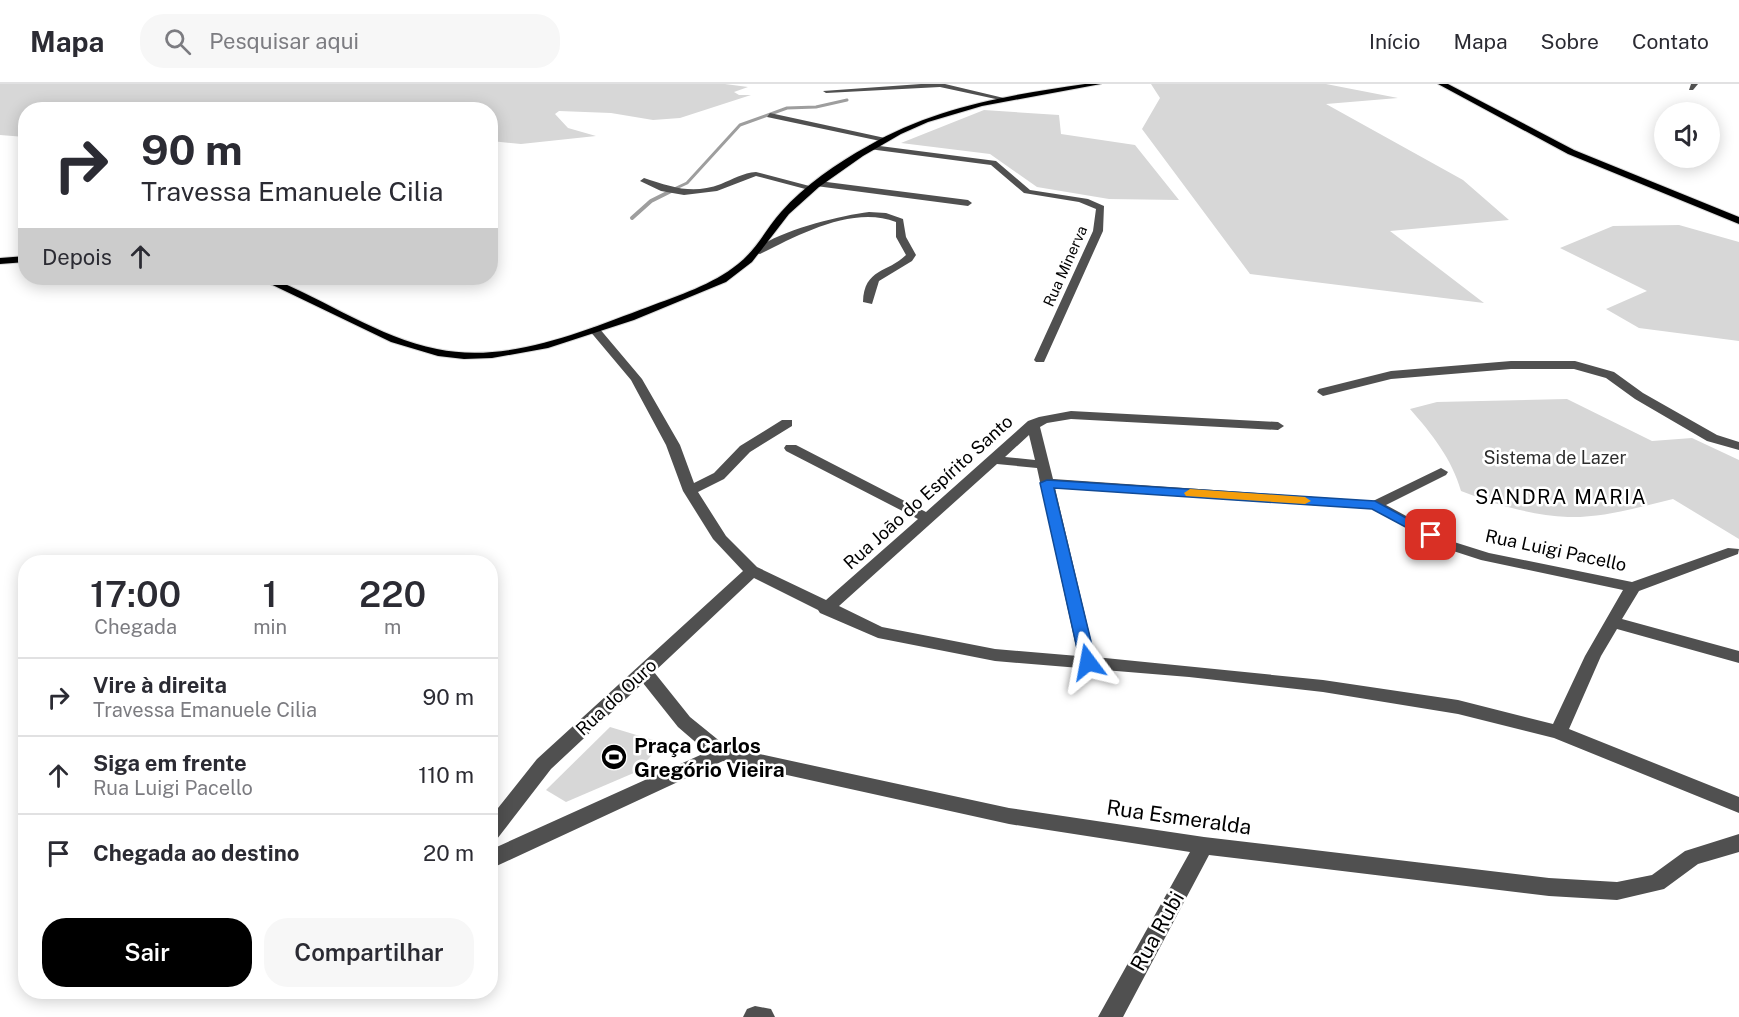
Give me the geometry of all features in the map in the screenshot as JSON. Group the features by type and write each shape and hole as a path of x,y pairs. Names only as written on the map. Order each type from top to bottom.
{"highway":[{"path":"1442,84 1571,152 1739,221"},
{"path":"1461,84 1579,148 1739,214"}],"main road":[{"path":"278,285 397,339 436,353 460,356 490,355 545,344 595,330 717,282 741,267 757,252 785,213 816,186 872,147 916,124 951,110 1098,84"},
{"path":"2,262 18,260"}],"street":[{"path":"826,92 940,85 1005,99"},
{"path":"770,115 885,140"},
{"name":"Rua Minerva","path":"872,147 993,163 1000,166 1020,189 1030,193 1088,202 1101,208 1098,231 1040,360"},
{"path":"644,181 682,194 712,191 752,174 816,186 968,203"},
{"path":"757,252 797,231 818,225 868,214 894,216 900,221 902,237 911,255 909,259 872,281 867,289 868,302"},
{"path":"595,330 636,379 672,445 690,491 720,538 752,572 878,632 995,655 1088,662 1334,688 1458,707 1558,732 1739,805"},
{"path":"1323,392 1391,375 1532,365 1592,368 1624,384 1639,396 1712,438 1739,446"},
{"name":"Rua João do Espírito Santo","path":"826,609 1033,424 1054,417 1071,415 1278,426"},
{"path":"690,491 719,476 745,449 787,423"},
{"path":"1033,424 1088,662"},
{"path":"791,448 927,518"},
{"path":"993,460 1042,465"},
{"path":"1047,483 1375,505 1440,472"},
{"name":"Rua Luigi Pacello","path":"1375,505 1449,545 1486,557 1633,587 1733,551"},
{"name":"Rua do Ouro","path":"498,823 544,764 643,670 752,572"},
{"path":"1558,732 1593,656 1633,587"},
{"path":"1612,622 1739,657"},
{"name":"Rua Esmeralda","path":"643,670 684,722 722,753 1009,816 1204,846 1549,887 1617,891 1657,883 1692,857 1739,843"},
{"path":"498,856 722,753"},
{"name":"Rua Rubi","path":"1110,1017 1204,846"},
{"path":"755,1017 763,1017"}],"green space":[{"path":"0,84 725,84 748,87 734,92 739,95 751,95 680,118 653,120 611,113 559,111 555,114 568,128 596,136 521,144 498,142 498,102 18,102 18,136 0,135"},
{"path":"1151,84 1326,84 1398,98 1326,104 1463,180 1509,220 1390,231 1484,303 1250,274 1142,129 1160,98"},
{"path":"984,110 1059,115 1061,134 1135,145 1179,200 1109,199 1037,187 990,154 901,143"},
{"path":"1679,225 1739,242 1739,341 1639,328 1606,309 1647,291 1560,248 1613,226"},
{"name":"Sistema de Lazer","path":"1567,399 1652,441 1692,438 1739,460 1739,539 1673,499 1608,514 1568,517 1514,508 1461,491 1440,447 1410,409 1437,402"},
{"name":"Praça Carlos Gregório Vieira","path":"610,727 663,743 636,772 566,802 546,790"}],"waterway":[{"path":"670,191 687,183 740,125 787,108 816,107 847,100"},
{"path":"632,218 651,201 673,190"}],"slow traffic":[{"path":"1190,493 1305,501"}],"place":[{"name":"Praça Carlos Gregório Vieira","path":"614,757"}],"district":[{"name":"SANDRA MARIA","path":"1561,497"}],"route":[{"path":"1088,662 1047,483 1375,505 1431,535"}]}
